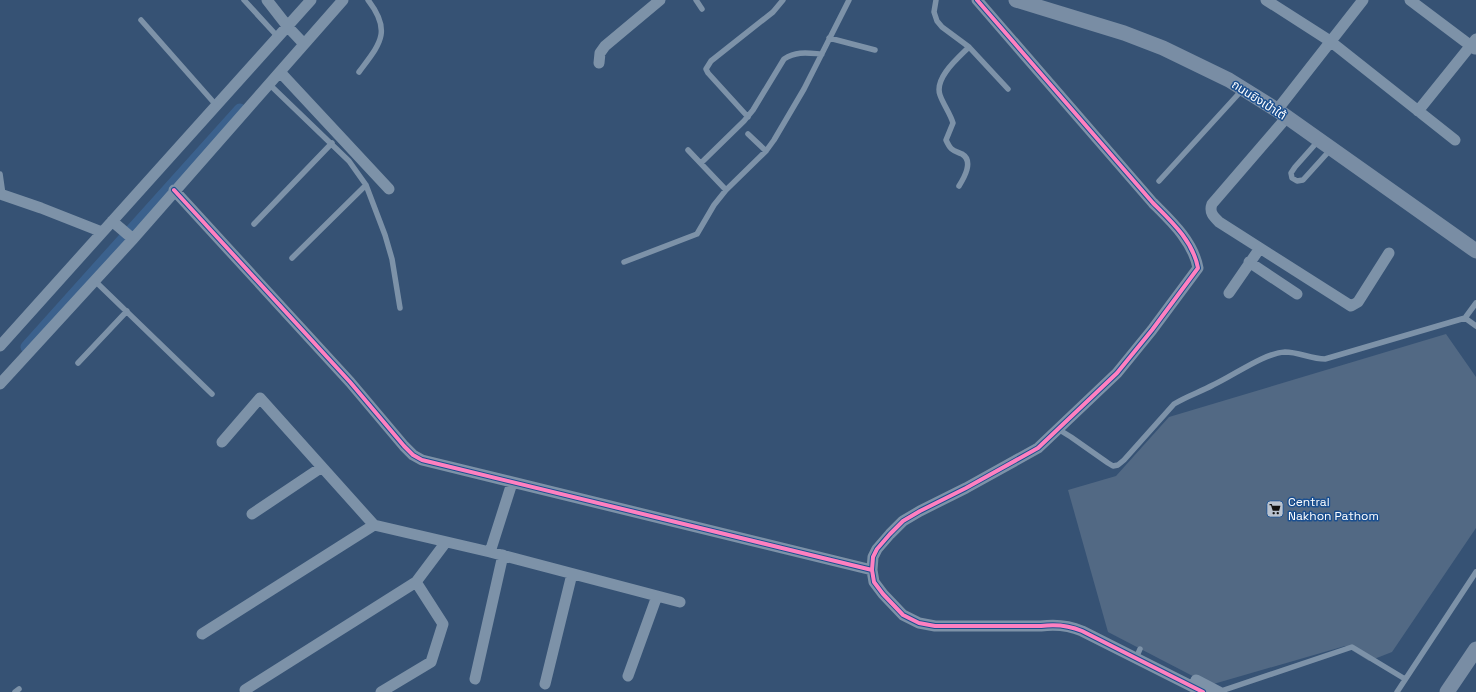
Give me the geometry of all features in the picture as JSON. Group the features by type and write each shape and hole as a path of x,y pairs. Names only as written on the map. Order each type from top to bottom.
{"main road":[{"name":"ถนนยิงเป้าใต้","path":"1016,0 1096,24 1156,46 1229,80 1282,114 1476,251"},
{"path":"1447,692 1476,649"}],"street":[{"path":"267,0 289,29 303,43"},
{"path":"0,346 102,232 114,223 216,105 278,38 289,29 311,0"},
{"path":"0,384 95,281 131,237 343,0"},
{"path":"599,63 600,53 605,46 660,0"},
{"path":"976,0 1153,203 1179,230 1196,261 1198,268 1152,330 1104,386 1038,448 903,521 890,534 873,557 872,570 874,582 882,594 903,615 919,624 935,626 1041,626 1056,624 1071,626 1138,653 1218,692"},
{"path":"1266,0 1330,41 1455,140"},
{"path":"1363,0 1330,41 1282,114 1210,208 1212,214 1219,222 1351,306 1358,302 1389,253"},
{"path":"1410,0 1474,45 1418,111"},
{"path":"280,72 389,189"},
{"path":"174,190 350,382 404,446 413,455 422,460 872,570"},
{"path":"1,195 40,208 102,232"},
{"path":"114,223 131,237"},
{"path":"1229,293 1260,248"},
{"path":"1249,262 1298,294"},
{"path":"222,442 260,398 374,525 503,555 680,602"},
{"path":"252,514 322,467"},
{"path":"490,552 512,483"},
{"path":"202,634 374,525"},
{"path":"245,690 416,582 446,542"},
{"path":"475,679 503,555"},
{"path":"545,684 572,574"},
{"path":"381,692 431,662 443,624 416,582"},
{"path":"628,676 657,596"},
{"path":"1138,653 1203,692"}],"lane":[{"path":"244,0 278,38"},
{"path":"359,72 377,48 382,30 380,20 368,0"},
{"path":"696,0 702,9"},
{"path":"748,116 706,69 711,61 773,12 783,0"},
{"path":"624,262 697,234 714,205 726,190 766,151 784,124 804,89 849,0"},
{"path":"936,0 934,12 937,21 942,27 969,47 1008,89"},
{"path":"141,20 216,105"},
{"path":"829,38 875,50"},
{"path":"959,186 966,174 968,164 966,158 955,152 946,140 952,123 939,94 938,86 942,75 969,47"},
{"path":"701,163 748,116 784,60 792,54 822,54"},
{"path":"269,84 332,143 349,161 366,185 385,235 392,259 400,308"},
{"path":"1159,181 1243,89"},
{"path":"748,134 766,151"},
{"path":"254,224 332,143"},
{"path":"1325,144 1303,180 1297,181 1292,178 1291,173 1295,166 1325,144"},
{"path":"688,150 726,190"},
{"path":"0,174 1,195"},
{"path":"292,258 366,185"},
{"path":"95,281 212,394"},
{"path":"1058,429 1108,463 1113,466 1118,465 1174,404 1212,386 1265,357 1286,352 1305,355 1316,359 1325,359 1465,318 1476,303"},
{"path":"78,363 127,311"},
{"path":"1465,318 1476,326"},
{"path":"1397,692 1476,572"},
{"path":"1218,692 1352,647 1405,679"}],"building":[{"name":"Central Nakhon Pathom","path":"1446,334 1476,377 1476,528 1392,652 1369,661 1345,646 1210,685 1108,632 1068,490 1116,476 1169,417"}],"waterway":[{"path":"27,347 240,110"}],"cycle path":[{"path":"977,0 1153,203 1180,232 1191,249 1198,268 1152,330 1117,373 1038,448 903,521 877,549 873,557 872,570 874,582 903,615 919,623 935,626 1057,625 1072,627 1203,692"},
{"path":"174,190 350,382 404,446 413,455 422,460 872,570"}],"place":[{"name":"Central Nakhon Pathom","path":"1275,509"}]}
